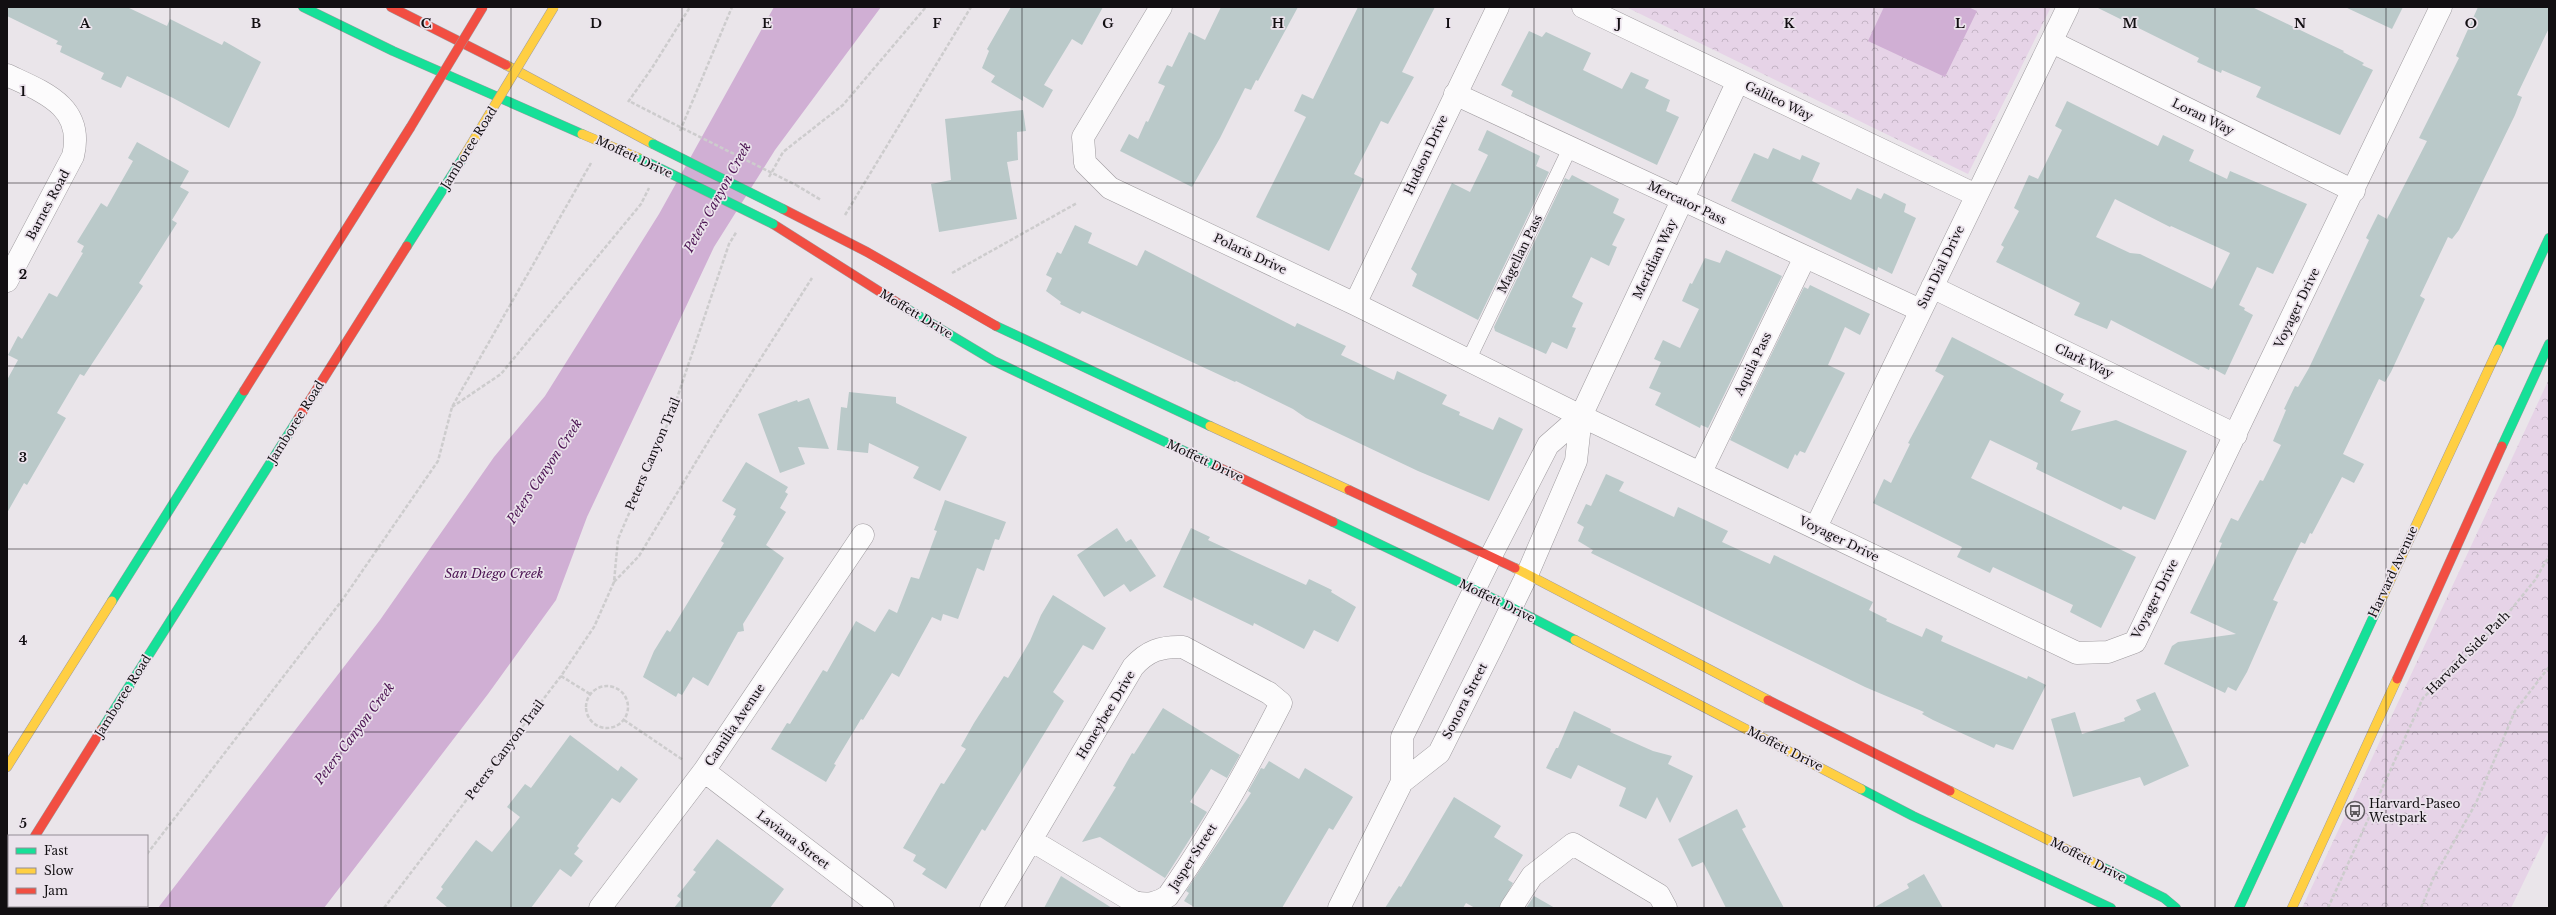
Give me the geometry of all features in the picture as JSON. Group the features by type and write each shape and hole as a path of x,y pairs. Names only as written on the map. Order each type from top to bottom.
{"main road":[{"name":"Moffett Drive","path":"303,7 393,51 642,160 773,224 851,275 994,361 1475,589 1913,816 2111,908"},
{"name":"Moffett Drive","path":"391,7 571,98 653,144 867,252 1010,334 1491,556 1704,668 2164,898 2176,908"},
{"path":"7,767 410,128 483,7"},
{"name":"Jamboree Road","path":"36,835 464,156 554,7"},
{"name":"Harvard Avenue","path":"2239,908 2549,238"},
{"path":"2292,908 2549,344"}],"street":[{"name":"Polaris Drive","path":"1161,7 1083,137 1085,164 1110,188 1469,359 1581,416"},
{"name":"Hudson Drive","path":"1355,304 1498,7"},
{"name":"Galileo Way","path":"1583,7 1976,195"},
{"name":"Sun Dial Drive","path":"1816,528 1920,310 2068,7"},
{"name":"Voyager Drive","path":"1581,416 1701,472 2077,654 2108,652 2135,642 2354,191 2441,7"},
{"name":"Loran Way","path":"2052,42 2354,191"},
{"name":"Barnes Road","path":"7,75 52,96 66,110 73,125 77,142 73,156 9,272"},
{"name":"Meridian Way","path":"1511,607 1527,575 1576,461 1581,416 1738,81"},
{"name":"Mercator Pass","path":"1455,94 1920,310"},
{"name":"Aquila Pass","path":"1701,472 1806,257"},
{"name":"Clark Way","path":"1932,287 2236,435"},
{"name":"Meridian Way","path":"1475,589 1548,445 1581,416"},
{"name":"Camilia Avenue","path":"600,908 703,772 862,535"},
{"name":"Sonora Street","path":"1402,782 1402,737 1475,589"},
{"name":"Sonora Street","path":"1339,908 1402,782 1439,753 1511,607"},
{"name":"Honeybee Drive","path":"991,908 1133,667 1142,657 1155,649 1169,646 1183,647 1269,692 1281,703"},
{"name":"Jasper Street","path":"1031,840 1134,902 1144,904 1162,900 1168,896 1198,854 1255,754 1281,703"},
{"name":"Laviana Street","path":"703,772 883,908"},
{"path":"1511,908 1532,876 1572,844 1659,895 1666,908"}],"lane":[{"name":"Magellan Pass","path":"1469,359 1570,148"}],"path":[{"path":"690,7 652,68 628,101 796,185"},
{"path":"677,137 688,117 732,7"},
{"path":"768,178 783,152 843,105 926,7"},
{"path":"846,214 971,7"},
{"path":"148,853 343,599 438,461 452,407 594,157"},
{"path":"452,407 502,374 641,204 652,184"},
{"path":"952,273 1076,203"},
{"name":"Peters Canyon Trail","path":"384,908 561,676 594,627 614,582 618,539 671,416 729,244 741,224"},
{"path":"614,582 639,556 717,427 814,275"},
{"name":"Harvard Side Path","path":"2328,908 2423,698 2501,622 2535,580 2549,556"},
{"path":"2421,908 2434,877 2476,803 2515,711 2549,667"},
{"path":"561,676 590,694"},
{"path":"603,686 618,688 627,700 628,710 624,720 616,726 606,728 592,722 586,708 590,694 603,686"},
{"path":"624,720 703,772"}],"green space":[{"path":"1626,7 2051,7 1968,174"},
{"path":"2549,379 2549,830 2511,908 2302,908"}],"water":[{"name":"San Diego Creek","path":"774,7 881,7 775,150 714,247 587,517 556,600 488,694 324,908 158,908 380,620 494,457 545,396 659,214"},
{"path":"1884,7 1968,7 1977,11 1945,77 1868,41"}],"building":[{"path":"7,7 127,7 167,26 170,19 222,45 224,41 261,62 229,128 173,98 127,76 121,88 101,79 104,73 60,52 62,46 56,44 58,41 7,16"},
{"path":"1011,7 1103,7 1082,45 1072,39 1044,85 1053,90 1043,108 1023,96 1023,101 991,82 995,76 982,68 989,51 987,49"},
{"path":"1221,7 1298,7 1258,81 1256,80 1251,90 1245,88 1220,138 1192,187 1120,151 1129,134 1138,139 1146,121 1148,122 1165,86 1158,83 1167,65 1172,67 1189,32 1205,40"},
{"path":"1358,7 1435,7 1402,72 1414,77 1388,124 1381,121 1354,174 1364,179 1329,251 1256,217 1306,117 1294,111 1302,94 1313,99"},
{"path":"2096,7 2252,7 2344,51 2343,52 2364,63 2362,65 2373,70 2340,135 2256,97 2261,87 2222,70 2221,73 2197,62 2199,58"},
{"path":"2345,7 2403,7 2392,29"},
{"path":"2478,7 2549,7 2549,28 2517,95 2522,97 2515,115 2459,230 2452,239 2448,237 2420,296 2425,299 2391,372 2385,382 2379,379 2343,454 2364,464 2354,483 2342,477 2312,534 2310,533 2305,544 2301,542 2273,600 2278,602 2247,672 2236,691 2228,687 2225,693 2164,664 2172,646 2178,642 2236,634 2190,613 2214,563 2222,543 2219,542 2231,518 2238,521 2260,480 2263,481 2281,445 2273,441 2286,410 2284,409 2295,386 2298,387 2309,368 2369,240 2366,238 2378,214 2387,219 2427,141 2419,138 2459,58 2456,56"},
{"path":"1529,31 1542,37 1546,32 1591,53 1583,70 1622,89 1631,72 1649,80 1645,88 1670,100 1666,111 1679,117 1657,165 1511,96 1513,91 1501,85"},
{"path":"2067,101 2158,146 2163,135 2194,150 2189,161 2227,179 2230,171 2307,204 2273,274 2257,267 2239,305 2253,315 2225,375 2210,367 2209,370 2111,320 2107,329 2074,315 2080,303 1996,262 2004,247 2001,245 2019,211 2014,208 2029,175 2038,179 2062,130 2055,126","holes":["2115,199 2170,227 2171,226 2230,253 2212,289 2140,254 2130,253 2096,237"]},
{"path":"1023,110 1026,131 1017,132 1018,160 1007,162 1017,219 939,232 931,184 951,180 945,119"},
{"path":"1487,130 1540,156 1536,166 1549,172 1478,320 1412,286 1417,274 1411,269 1452,183 1470,192 1488,155 1478,150"},
{"path":"137,142 189,171 180,187 189,192 172,220 177,223 139,283 143,286 84,376 80,374 57,413 66,418 27,485 24,483 7,513 7,380 18,360 8,355 18,336 22,339 49,293 57,297 83,253 81,252 84,246 77,242 101,203 107,207 133,161 128,158"},
{"path":"1773,148 1800,160 1802,155 1820,163 1812,181 1851,200 1857,188 1881,199 1884,193 1906,204 1904,212 1916,218 1892,274 1878,267 1877,271 1731,201 1754,153 1768,159"},
{"path":"1572,175 1619,199 1613,213 1625,219 1612,245 1617,247 1609,266 1591,257 1572,297 1583,303 1572,327 1576,328 1567,349 1552,342 1546,354 1495,331 1494,327 1565,178 1569,180"},
{"path":"1075,225 1092,233 1088,243 1137,266 1145,250 1295,327 1297,323 1346,346 1341,355 1394,380 1397,371 1447,395 1442,404 1460,412 1459,415 1493,430 1499,417 1523,429 1489,501 1418,471 1306,418 1293,409 1236,381 1235,382 1082,311 1080,314 1060,304 1061,302 1046,291 1052,278 1046,275 1057,252 1061,254"},
{"path":"1726,250 1782,276 1708,428 1701,425 1700,428 1655,405 1661,393 1649,388 1661,362 1654,359 1663,340 1680,348 1699,309 1682,301 1690,283 1692,284 1705,258 1720,263"},
{"path":"1810,285 1870,314 1860,335 1845,327 1828,365 1845,373 1805,453 1800,451 1797,456 1795,454 1788,469 1730,440 1804,287 1808,289"},
{"path":"1952,337 2064,394 2060,401 2081,411 2071,431 2116,420 2187,451 2155,520 2123,506 2121,510 2036,469 2038,463 1990,440 1971,478 2136,557 2101,628 2070,612 2073,605 1993,567 1990,573 1957,557 1962,547 1873,503 1884,479 1891,483 1910,444 1908,443 1944,376 1935,371"},
{"path":"849,392 896,397 896,403 967,437 940,491 913,478 919,467 869,443 868,453 837,450 841,407 847,408"},
{"path":"809,398 829,449 798,447 805,464 780,473 758,414 797,400 798,402"},
{"path":"746,462 788,487 785,492 788,494 780,508 786,512 766,545 784,558 743,624 744,631 738,632 708,686 693,677 682,695 678,693 676,697 643,677 654,651 667,630 670,632 724,543 721,541 736,516 733,515 736,509 722,501"},
{"path":"1606,474 1624,482 1619,491 1674,517 1678,507 1728,531 1722,542 1770,564 1774,555 1873,602 1869,610 1887,619 1886,621 1922,637 1926,628 1943,636 1941,641 2027,679 2028,676 2046,685 2013,750 1996,744 1994,748 1933,720 1922,714 1924,712 1865,687 1591,553 1593,550 1578,541 1584,527 1577,523 1586,504 1591,506"},
{"path":"945,500 1006,522 999,540 995,539 984,571 977,568 958,619 943,614 941,621 932,617 899,677 892,673 863,720 861,719 834,764 836,765 826,782 771,749 787,723 790,724 823,670 827,672 856,621 875,632 889,609 897,613 911,577 919,579 937,531 934,530"},
{"path":"1117,528 1126,542 1131,539 1156,576 1130,592 1124,584 1104,597 1077,555"},
{"path":"1191,528 1210,537 1208,540 1306,585 1309,579 1332,590 1331,592 1356,607 1338,642 1314,630 1304,649 1254,623 1253,626 1193,597 1192,601 1163,587"},
{"path":"1053,595 1106,628 1093,650 1083,645 1053,692 1064,701 985,831 982,829 946,889 922,874 926,869 913,861 916,855 903,848 941,783 944,784 966,749 961,746 1004,676 1008,678 1030,641 1041,615"},
{"path":"2155,692 2189,766 2144,786 2140,777 2073,797 2051,719 2075,712 2082,734 2125,721 2124,718 2141,710 2136,700"},
{"path":"1163,708 1240,755 1227,778 1211,769 1190,802 1207,812 1165,878 1100,837 1082,842 1116,787 1113,786 1132,753 1134,754"},
{"path":"1574,711 1611,729 1610,732 1653,751 1672,756 1668,764 1693,776 1670,823 1657,797 1646,819 1619,806 1626,788 1578,765 1571,779 1546,768 1556,748 1558,748"},
{"path":"570,735 618,771 621,766 638,779 620,803 612,798 577,846 579,848 574,854 583,861 571,877 560,869 531,908 448,908 436,898 443,889 441,887 476,840 492,852 520,817 507,807 525,784 531,788"},
{"path":"1269,761 1299,779 1305,768 1353,797 1333,830 1329,828 1282,908 1196,908 1184,901 1189,893 1186,891 1251,793 1248,791 1261,768 1264,769"},
{"path":"1454,797 1501,826 1494,837 1523,855 1508,880 1513,883 1499,908 1475,908 1466,903 1463,908 1385,908 1399,886 1401,887"},
{"path":"1737,809 1746,827 1742,829 1784,908 1726,908 1703,862 1692,867 1678,839"},
{"path":"717,839 784,889 770,908 674,908 681,899 677,896 696,872 693,870"},
{"path":"1924,874 1943,908 1873,908 1909,888 1907,884"},
{"path":"1061,876 1112,908 1044,908"},
{"path":"1534,896 1555,908 1526,908"}],"traffic: fast":[{"path":"303,7 393,51 582,134"},
{"path":"653,144 783,209"},
{"path":"407,246 464,156"},
{"path":"641,159 773,224"},
{"path":"2498,349 2549,238"},
{"path":"904,307 994,361 1218,467"},
{"path":"996,326 1210,426"},
{"path":"2502,446 2549,344"},
{"path":"112,601 244,391"},
{"path":"102,729 298,419"},
{"path":"1333,522 1511,607 1575,640"},
{"path":"2239,908 2377,609"},
{"path":"1861,789 1913,816 2111,908"},
{"path":"2098,865 2164,898 2176,908"}],"traffic: slow":[{"path":"464,156 554,7"},
{"path":"506,65 653,144"},
{"path":"582,134 641,159"},
{"path":"2377,609 2498,349"},
{"path":"1210,426 1349,490"},
{"path":"1515,568 1768,700"},
{"path":"7,767 112,601"},
{"path":"1575,640 1861,789"},
{"path":"2292,908 2397,679"},
{"path":"1950,791 2098,865"}],"traffic: jam":[{"path":"391,7 506,65"},
{"path":"410,128 483,7"},
{"path":"244,391 410,128"},
{"path":"783,209 867,252 996,326"},
{"path":"773,224 904,307"},
{"path":"298,419 407,246"},
{"path":"2397,679 2502,446"},
{"path":"1218,467 1333,522"},
{"path":"1349,490 1515,568"},
{"path":"1768,700 1950,791"},
{"path":"36,835 102,729"}],"place":[{"name":"Harvard-Paseo Westpark","path":"2355,811"}],"water label":[{"name":"Peters Canyon Creek","path":"717,197"},
{"name":"Peters Canyon Creek","path":"544,471"},
{"name":"Peters Canyon Creek","path":"354,733"}]}
